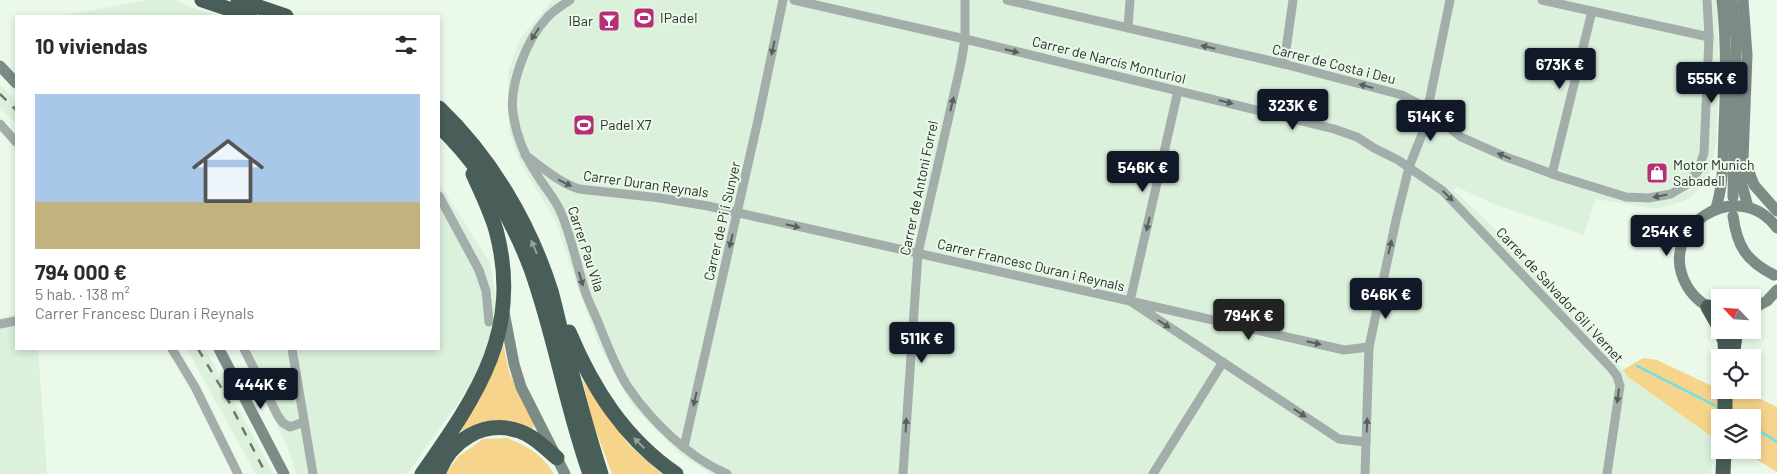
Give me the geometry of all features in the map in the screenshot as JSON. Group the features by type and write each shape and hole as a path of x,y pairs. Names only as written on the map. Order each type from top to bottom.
{"highway":[{"path":"202,0 247,15"},
{"path":"238,0 283,15"},
{"path":"440,109 468,139 503,186 525,226 551,292 586,371 611,410 634,437 676,474"},
{"path":"440,127 462,150 491,188 505,212 531,270 556,353 568,404 598,471"},
{"path":"422,474 463,414 483,378 496,344 503,306 504,276 496,230 462,150"},
{"path":"551,292 598,471"},
{"path":"438,474 454,446 469,435 485,429 518,430 536,440 557,458"},
{"path":"1723,474 1724,459"},
{"path":"1729,474 1730,459"}],"street":[{"name":"Carrer Pau Vila","path":"570,0 546,18 532,37 523,57 515,87 513,112 519,138 526,155 562,215 586,293 621,376 662,427 684,447 716,469 727,474"},
{"name":"Carrer de Pi i Sunyer","path":"684,447 738,213 783,0"},
{"name":"Carrer de Narcís Monturiol","path":"794,0 1334,128 1357,137 1409,167"},
{"name":"Carrer de Antoni Forrel","path":"903,474 918,254 965,39 965,0"},
{"name":"Carrer de Costa i Deu","path":"1007,0 1284,64 1402,95 1421,105 1461,136 1506,157 1552,174 1626,197 1649,198 1671,194 1686,185 1698,171 1704,153 1710,37"},
{"path":"1128,28 1130,0"},
{"path":"1284,64 1293,0"},
{"path":"1365,474 1369,347 1381,286 1409,167 1423,132 1450,0"},
{"path":"1542,0 1710,37 1707,0"},
{"path":"1716,208 1722,189 1726,84 1726,38 1722,0"},
{"path":"1732,0 1736,40 1733,197"},
{"path":"1743,0 1747,55 1742,185 1748,207"},
{"path":"1552,174 1592,11"},
{"path":"0,66 15,82"},
{"path":"1178,91 1130,301 1344,350 1369,347"},
{"path":"0,124 15,141"},
{"name":"Carrer Duran Reynals","path":"526,155 552,176 568,186 579,189 660,198 738,213 918,254"},
{"path":"1744,157 1751,180 1777,211"},
{"name":"Carrer de Salvador Gil i Vernet","path":"1409,167 1443,191 1617,376 1620,386 1607,474"},
{"path":"440,198 479,270 486,291 488,322"},
{"path":"1711,307 1695,297 1685,282 1680,266 1683,241 1691,227 1702,216 1716,208 1732,206 1748,207 1762,214 1777,228"},
{"path":"1733,216 1739,244 1760,268 1774,275"},
{"name":"Carrer Francesc Duran i Reynals","path":"918,254 1130,301 1339,439 1366,442"},
{"path":"1761,304 1767,301 1777,290"},
{"path":"503,306 514,364 521,387 565,474"},
{"path":"0,324 15,321"},
{"path":"173,350 195,387 238,474"},
{"path":"220,350 284,474"},
{"path":"245,350 283,423 290,427 304,422"},
{"path":"292,350 313,474"},
{"path":"1153,474 1223,362"}],"shaded area":[{"path":"148,0 173,0 213,15 67,15"},
{"path":"553,0 1717,0 1719,76 1716,143 1712,167 1705,182 1689,199 1657,209 1595,199 1584,235 1494,204 1457,187 1453,190 1495,229 1614,358 1628,377 1711,436 1711,459 1713,459 1711,474 711,474 679,453 632,405 599,345 555,220 521,164 509,131 508,72 520,39"},
{"path":"0,85 15,100 15,123 0,108"},
{"path":"440,185 490,263 497,303 489,347 470,386 407,474 296,474 288,448 239,350 440,350"},
{"path":"15,314 15,350 38,350 47,474 0,474 0,318"},
{"path":"503,343 509,372 533,422 534,428 525,428 495,420 458,432 480,399"},
{"path":"188,350 206,350 274,474 256,474"},
{"path":"1643,358 1657,360 1711,386 1711,399 1760,399 1777,407 1777,472 1756,459 1761,459 1761,409 1711,409 1711,436 1628,377 1623,370"},
{"path":"582,379 629,445 662,474 612,474 593,423"},
{"path":"507,438 522,444 540,456 554,474 445,474 459,456 483,439"}],"waterway":[{"path":"1637,366 1718,407"},
{"path":"1761,432 1777,442"}],"railway":[{"path":"0,94 15,109"},
{"path":"199,350 225,394 266,474"}],"place":[{"name":"IPadel","path":"644,18"},
{"name":"IBar","path":"609,21"},
{"name":"Padel X7","path":"584,125"},
{"name":"Motor Munich Sabadell","path":"1657,173"}]}
